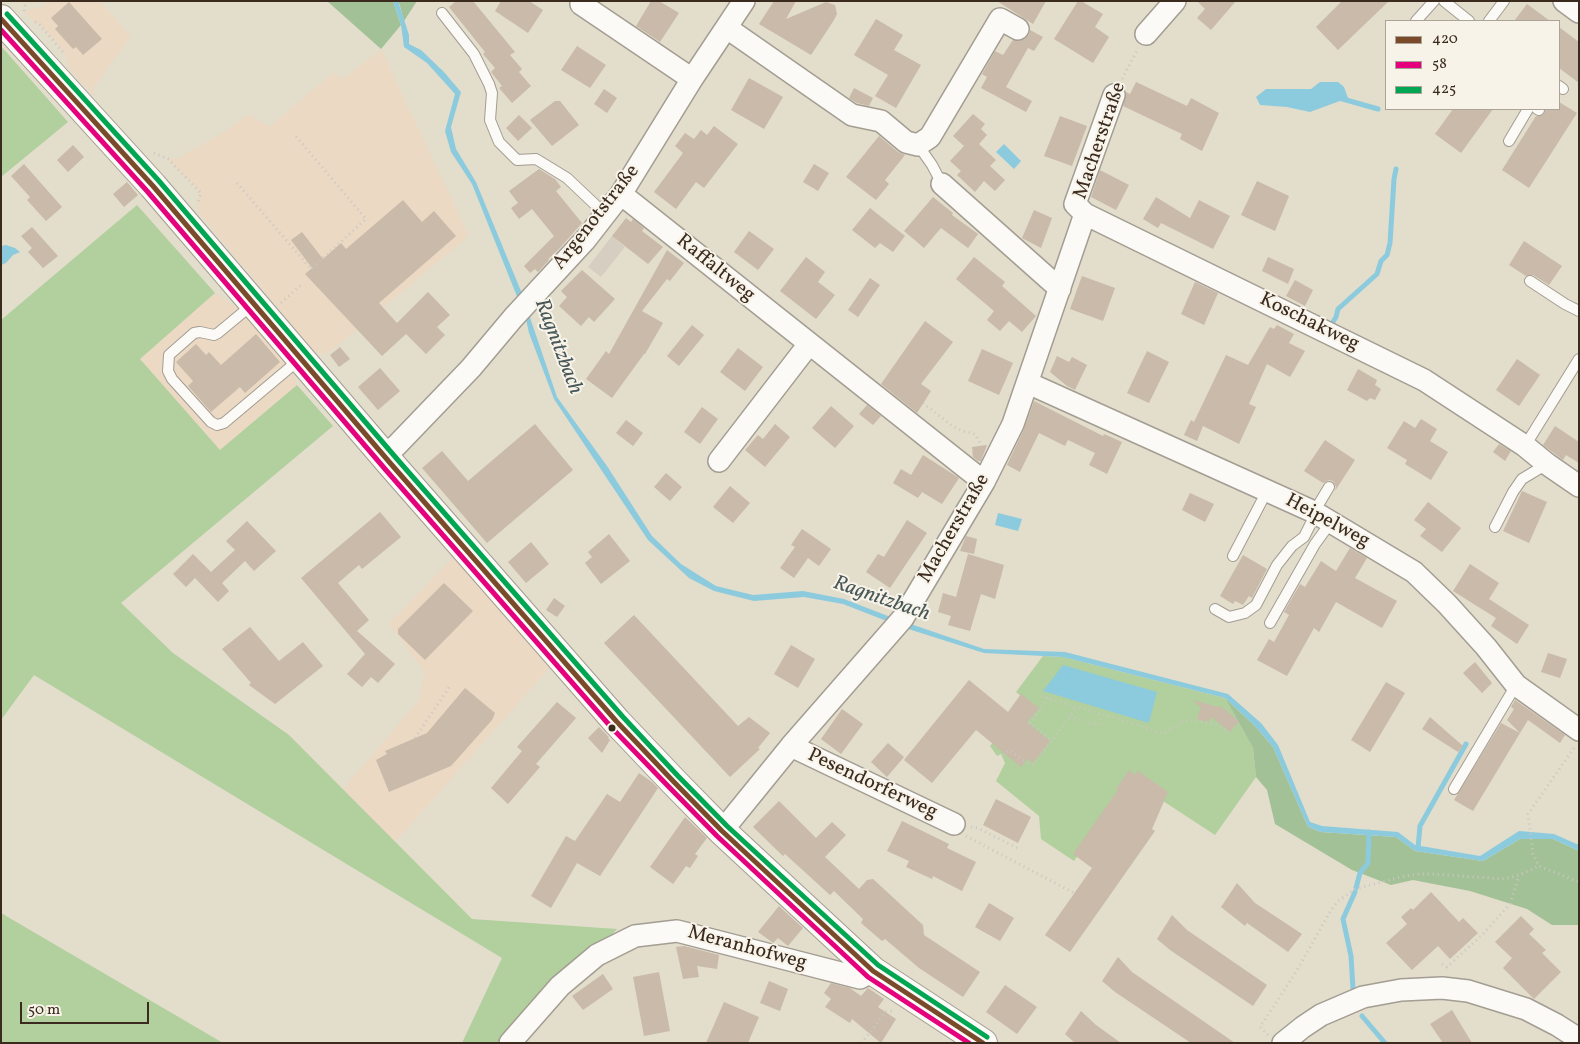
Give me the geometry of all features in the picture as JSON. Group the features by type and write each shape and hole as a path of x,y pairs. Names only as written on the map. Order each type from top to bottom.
{"main road":[{"path":"13,15 153,186 265,305 301,358 391,464 617,722 722,831 873,971 983,1043"}],"street":[{"path":"582,1 581,4 692,79"},
{"name":"Argenotstraße","path":"384,454 396,446 472,368 513,318 586,239 621,194 692,79 744,1"},
{"path":"1146,34 1175,1"},
{"path":"1564,1 1579,12"},
{"path":"727,28 852,115 881,121 906,142 918,145 930,137 1000,19 1018,28"},
{"name":"Macherstraße","path":"722,831 791,746 903,618 984,482 1013,424 1060,289 1085,214 1076,204 1114,95"},
{"path":"942,184 1060,289"},
{"name":"Raffaltweg","path":"621,194 984,482"},
{"name":"Koschakweg","path":"1085,214 1424,380 1525,446 1579,486"},
{"path":"719,461 808,344"},
{"name":"Heipelweg","path":"1028,383 1321,516 1414,572 1435,591 1484,651 1516,684 1579,730"},
{"name":"Pesendorferweg","path":"791,746 954,824"},
{"name":"Meranhofweg","path":"510,1043 560,986 597,955 635,936 677,931 860,978 873,971"},
{"path":"1277,1040 1303,1027 1321,1015 1363,997 1421,988 1468,991 1494,998 1526,1009 1574,1039"}],"lane":[{"path":"1417,20 1434,1"},
{"path":"1444,1 1468,20"},
{"path":"1490,20 1504,1"},
{"path":"442,13 474,54 490,84 492,93 490,120 499,142 517,160 536,159 567,178 605,214"},
{"path":"1509,141 1527,110"},
{"path":"918,145 942,184"},
{"path":"1530,282 1579,311"},
{"path":"265,305 214,335 200,332 194,333 169,355 168,371 172,379 211,422 217,425 224,423 301,358"},
{"path":"1525,446 1579,359"},
{"path":"1495,526 1522,479 1547,464"},
{"path":"1270,623 1315,544 1329,487"},
{"path":"1233,556 1267,491"},
{"path":"1215,610 1229,617 1245,613 1256,605 1277,565 1292,546 1304,537 1321,516"},
{"path":"1454,789 1516,684"}],"path":[{"path":"13,15 26,1"},
{"name":"Macherstraße","path":"1114,95 1146,34"},
{"path":"237,183 311,269 366,219 294,134"},
{"path":"168,159 201,193"},
{"path":"265,305 302,284"},
{"path":"923,403 952,426 963,431 971,431 975,434 981,446"},
{"path":"416,738 450,686"},
{"path":"1041,696 1162,734 1186,720 1214,723 1229,733"},
{"path":"1049,698 1030,723 1052,741"},
{"path":"1003,756 1009,750 1033,765 1077,707"},
{"path":"1070,716 1098,725 1102,715"},
{"path":"1579,741 1528,814 1533,854 1539,866 1579,882"},
{"path":"954,824 978,828 1017,848"},
{"path":"954,824 961,834 966,837 1074,892"},
{"path":"1277,1040 1260,1027 1296,972 1331,910 1346,895 1355,890 1419,874 1494,880 1519,875 1539,866"},
{"path":"1442,964 1447,967 1482,935 1510,904 1519,875"},
{"path":"861,1043 872,1032 885,1012 891,1010 897,1013"}],"shaded area":[{"path":"47,1 100,1 131,36 93,89 97,98 70,70 62,49 24,11 42,7"},
{"path":"381,49 469,236 327,354 315,352 200,214 197,203 201,193 168,159 178,158 228,130 248,114 269,127 334,72 342,80"},
{"path":"612,236 625,247 601,277 588,267"},
{"path":"215,293 244,312 291,366 297,385 221,451 140,359"},
{"path":"456,554 552,665 395,842 343,789 420,699 424,671 389,624"}],"green space":[{"path":"327,1 393,1 401,25 381,49"},
{"path":"398,1 417,1 404,21 400,6"},
{"path":"1,46 68,122 1,177"},
{"path":"137,205 215,293 140,359 220,450 297,385 333,426 121,603 173,653 289,735 472,919 617,929 549,1007 525,1043 462,1043 502,958 34,675 1,720 1,320"},
{"path":"1043,656 1063,657 1225,698 1253,748 1256,777 1215,835 1131,780 1074,861 1041,839 1039,816 996,781 1005,763 1001,754 997,756 990,746 1027,701 1016,692"},
{"path":"1225,698 1255,726 1273,747 1308,827 1321,832 1396,837 1415,851 1483,861 1520,839 1553,839 1579,851 1579,925 1552,925 1527,909 1470,891 1413,880 1391,885 1352,870 1275,824 1267,790 1256,777 1253,748"},
{"path":"1,913 223,1043 1,1043"}],"water":[{"name":"Ragnitzbach","path":"393,1 398,1 409,35 409,44 421,50 461,92 451,127 456,149 476,182 521,291 557,397 607,466 652,536 681,564 716,586 753,595 803,591 844,599 984,649 1065,652 1228,694 1261,723 1278,745 1310,822 1322,826 1398,832 1415,845 1480,856 1519,831 1554,834 1579,845 1579,851 1553,839 1520,839 1483,861 1415,851 1396,837 1321,832 1308,827 1273,747 1255,726 1225,698 1063,657 984,653 902,627 843,604 804,597 754,601 714,591 689,578 648,540 554,399 529,333 526,319 472,184 451,152 445,131 455,94 427,63 404,47 401,25"},
{"path":"1320,82 1338,82 1344,87 1348,98 1310,112 1287,107 1260,105 1256,97 1266,89 1311,89"},
{"path":"1004,144 1021,161 1014,169 996,152"},
{"path":"6,245 20,252 1,265 1,246"},
{"path":"998,513 1022,519 1018,531 995,525"},
{"path":"1063,665 1157,692 1149,723 1043,691"}],"building":[{"path":"456,1 473,1 515,52 510,55 522,69 519,72 531,86 512,103 499,88 502,86 491,72 495,68 483,54 485,52 449,7"},
{"path":"501,1 529,1 543,10 528,33 495,11"},
{"path":"651,1 659,1 679,13 660,42 636,26"},
{"path":"774,1 796,1 786,19 826,2 835,5 837,14 811,55 759,24"},
{"path":"997,1 1046,1 1033,24"},
{"path":"1078,1 1103,14 1095,27 1109,37 1093,63 1054,39"},
{"path":"1197,1 1236,1 1211,30 1197,18 1205,9"},
{"path":"1342,1 1389,1 1338,50 1316,27"},
{"path":"69,2 102,39 83,55 76,47 73,49 55,29 58,26 51,18"},
{"path":"1527,4 1549,20 1515,20"},
{"path":"876,19 903,35 894,50 921,65 896,108 875,96 888,75 854,55"},
{"path":"1560,28 1579,42 1579,83 1560,69"},
{"path":"1030,30 1043,37 1034,51 1028,48 1006,87 1032,101 1026,112 981,88 987,77 982,74 995,51 1003,55 1013,40 1025,39 1029,35"},
{"path":"577,46 606,65 590,88 561,70"},
{"path":"749,78 783,97 764,129 731,110"},
{"path":"1136,82 1187,106 1191,98 1219,113 1202,151 1180,139 1182,134 1123,106 1126,92 1130,94"},
{"path":"854,88 873,98 869,106 857,103 849,98"},
{"path":"604,89 617,98 607,113 594,104"},
{"path":"555,101 560,101 579,125 552,146 530,120"},
{"path":"1560,103 1577,113 1529,188 1502,170 1536,116 1543,115 1546,110 1560,110"},
{"path":"1452,110 1492,110 1461,153 1435,134"},
{"path":"973,114 985,124 981,129 987,135 979,144 996,160 990,166 1005,180 995,191 984,181 975,192 957,175 961,171 950,161 964,146 953,136"},
{"path":"519,115 532,128 518,141 506,128"},
{"path":"1060,116 1087,126 1072,166 1044,156"},
{"path":"714,126 738,144 704,188 696,182 676,209 654,192 683,153 675,146 685,133 694,139 701,130 707,135"},
{"path":"879,136 898,152 905,155 885,180 889,184 876,200 846,177"},
{"path":"73,145 84,157 68,172 57,160"},
{"path":"24,164 62,207 46,221 27,200 30,197 11,176"},
{"path":"814,164 829,173 818,191 803,182"},
{"path":"539,169 555,179 561,187 556,191 582,223 538,272 535,269 530,273 524,266 554,236 532,209 519,219 511,208 518,203 509,191"},
{"path":"1100,170 1129,185 1116,210 1091,197"},
{"path":"1257,181 1289,196 1275,231 1241,215"},
{"path":"127,182 138,195 124,207 113,194"},
{"path":"933,197 953,213 952,215 978,234 968,248 941,228 924,248 904,231"},
{"path":"1156,197 1190,218 1199,200 1230,216 1213,249 1161,223 1158,228 1143,219"},
{"path":"403,200 422,222 434,211 456,236 379,303 397,323 428,292 450,315 437,327 445,335 426,354 406,334 382,356 305,274 312,268 291,240 302,232 323,259 341,243 346,249"},
{"path":"870,208 905,236 893,252 880,243 875,248 852,230"},
{"path":"1034,210 1052,218 1041,248 1022,238"},
{"path":"626,218 631,222 633,219 644,228 642,231 663,247 648,264 612,236"},
{"path":"32,227 58,256 43,268 28,252 32,248 21,236"},
{"path":"749,231 774,249 758,270 734,252"},
{"path":"1524,241 1562,266 1549,285 1533,275 1526,276 1509,265"},
{"path":"667,250 684,263 670,281 667,279 642,311 663,323 645,354 612,398 586,379 606,351 609,354"},
{"path":"806,257 825,272 818,282 835,295 816,319 780,291"},
{"path":"974,257 1005,282 1002,286 1036,316 1022,332 1009,321 1000,331 987,320 994,311 956,279"},
{"path":"1268,257 1294,269 1288,284 1262,271"},
{"path":"582,270 615,299 594,322 589,317 581,326 559,306 567,297 561,291"},
{"path":"1082,276 1115,288 1103,321 1070,309"},
{"path":"870,278 880,285 858,317 848,310"},
{"path":"1295,280 1313,290 1305,306 1286,296"},
{"path":"1195,282 1218,293 1204,325 1181,314"},
{"path":"925,321 953,342 921,384 931,391 917,413 881,384"},
{"path":"692,325 704,335 679,366 667,356"},
{"path":"1277,325 1294,334 1289,343 1305,351 1290,377 1267,364 1249,404 1256,407 1239,444 1203,426 1197,441 1184,435 1191,420 1194,422 1226,355 1248,365 1270,327 1274,329"},
{"path":"256,334 280,362 245,393 240,387 211,412 188,386 193,381 176,362 196,344 206,355 209,352 221,365"},
{"path":"340,347 350,359 339,367 330,355"},
{"path":"738,348 763,367 745,391 720,372"},
{"path":"982,349 1013,363 999,395 968,381"},
{"path":"1147,351 1169,362 1149,403 1127,393"},
{"path":"1057,356 1069,362 1072,357 1087,365 1075,390 1050,372"},
{"path":"1517,359 1540,375 1519,406 1496,390"},
{"path":"380,368 400,391 378,410 358,387"},
{"path":"1358,369 1377,380 1375,385 1381,389 1375,400 1370,398 1367,401 1347,390"},
{"path":"1034,401 1103,436 1104,434 1122,442 1107,474 1089,465 1095,453 1068,440 1065,446 1039,433 1020,472 1007,465 1024,429"},
{"path":"867,405 881,416 873,425 859,414"},
{"path":"831,406 854,426 835,448 812,428"},
{"path":"702,407 718,419 700,444 684,432"},
{"path":"1421,419 1437,429 1430,441 1448,452 1431,480 1405,464 1407,460 1387,448 1404,421 1415,428"},
{"path":"626,420 643,433 633,446 616,433"},
{"path":"535,424 573,470 487,543 422,468 442,451 468,481"},
{"path":"775,424 790,437 765,467 745,450 758,435 763,439"},
{"path":"1555,426 1579,442 1579,463 1566,455 1563,460 1543,445"},
{"path":"1325,440 1355,460 1335,491 1336,487 1333,481 1329,480 1323,483 1304,471"},
{"path":"1499,444 1511,451 1505,461 1493,452"},
{"path":"987,445 981,461 973,457 972,447"},
{"path":"923,455 959,478 942,504 922,492 918,498 893,483 901,469 911,475"},
{"path":"666,473 682,487 670,501 654,487"},
{"path":"730,486 750,503 733,523 713,507"},
{"path":"1522,491 1547,502 1529,543 1503,531"},
{"path":"1190,493 1214,504 1205,522 1182,510"},
{"path":"1428,502 1461,528 1442,552 1420,536 1426,529 1414,520"},
{"path":"380,512 401,537 362,569 359,565 338,583 369,620 357,631 395,664 378,683 371,677 362,687 347,674 365,654 301,578"},
{"path":"907,520 927,533 890,588 866,572 878,554 884,557"},
{"path":"247,521 276,551 254,571 245,561 222,583 229,591 218,602 195,578 186,587 173,574 193,554 211,572 235,550 226,541"},
{"path":"802,529 831,549 819,566 808,558 794,578 780,568 795,547 791,545"},
{"path":"609,534 630,561 601,584 585,563 592,557 588,552"},
{"path":"966,536 977,539 974,554 960,551"},
{"path":"531,542 549,564 526,583 508,562"},
{"path":"1350,548 1367,558 1355,578 1397,601 1382,628 1336,602 1319,632 1314,628 1287,676 1257,660 1269,639 1274,642 1289,615 1284,612 1300,584 1305,587 1321,561 1336,571"},
{"path":"968,554 1004,565 995,599 981,594 970,631 948,625 951,616 938,612 943,593 956,597"},
{"path":"1243,555 1267,569 1252,598 1249,596 1243,605 1235,601 1233,604 1220,596"},
{"path":"1470,564 1499,583 1489,599 1529,625 1517,644 1491,626 1496,618 1453,591"},
{"path":"444,583 473,611 425,660 398,634 398,629"},
{"path":"554,598 565,606 557,617 546,610"},
{"path":"634,615 738,726 749,717 770,733 758,748 760,749 730,777 604,643"},
{"path":"250,627 279,661 303,642 323,666 275,704 249,685 251,683 222,649"},
{"path":"791,645 815,659 798,688 774,674"},
{"path":"1548,653 1567,659 1560,678 1541,672"},
{"path":"1475,662 1492,683 1482,693 1463,673"},
{"path":"969,680 1008,712 1021,694 1039,708 1027,722 1050,741 1033,763 1027,759 1021,767 976,730 932,783 904,760"},
{"path":"1386,682 1405,693 1370,752 1351,740"},
{"path":"465,688 495,713 492,720 451,766 389,792 376,760 387,754 385,751 427,733"},
{"path":"1192,700 1220,706 1239,721 1230,732 1212,717 1208,722 1197,719 1201,707"},
{"path":"1515,700 1565,735 1560,743 1528,720 1520,733 1507,720 1514,709 1511,707"},
{"path":"557,702 576,718 536,764 540,767 508,804 491,788 522,751 517,747"},
{"path":"842,709 863,724 841,754 821,739"},
{"path":"1430,717 1463,746 1458,752 1422,729"},
{"path":"1501,723 1520,733 1473,811 1454,800"},
{"path":"599,727 610,740 602,753 588,738"},
{"path":"888,743 904,757 887,777 871,762"},
{"path":"1129,770 1135,775 1138,771 1168,792 1152,829 1155,831 1070,952 1045,935 1092,868 1073,854 1118,790 1116,789"},
{"path":"639,773 658,788 600,876 577,863 551,908 531,896 566,836 575,841 607,794 620,802"},
{"path":"996,799 1031,817 1018,843 983,825"},
{"path":"779,801 816,838 832,822 846,835 825,857 859,889 867,880 873,879 923,925 924,935 980,972 963,997 919,968 885,939 882,941 861,923 863,919 834,891 830,895 785,854 783,856 753,827"},
{"path":"685,817 707,838 695,854 698,856 690,868 686,866 673,884 650,867"},
{"path":"902,821 949,844 947,848 976,862 962,891 933,876 932,879 906,867 909,861 887,851"},
{"path":"1237,883 1255,903 1302,934 1288,952 1247,923 1245,926 1221,907"},
{"path":"1431,892 1459,922 1463,918 1478,933 1450,959 1438,946 1412,970 1386,943 1407,924 1401,917 1411,908 1413,910"},
{"path":"989,903 1014,918 1000,941 975,927"},
{"path":"779,906 803,928 788,946 778,938 773,943 758,932"},
{"path":"1172,915 1187,930 1267,985 1253,1006 1170,950 1157,939"},
{"path":"1521,916 1534,929 1529,934 1546,950 1542,953 1561,972 1534,999 1503,968 1512,958 1495,942"},
{"path":"684,946 719,955 717,969 697,966 699,977 683,979 676,947"},
{"path":"1118,957 1132,972 1235,1043 1191,1043 1115,992 1102,981"},
{"path":"659,972 670,1031 644,1036 633,977"},
{"path":"603,974 613,989 583,1010 572,996"},
{"path":"769,981 788,989 780,1011 760,1003"},
{"path":"831,983 850,988 861,996 868,988 884,999 878,1007 896,1019 881,1043 852,1019 850,1023 825,1007 831,999 824,993"},
{"path":"1005,985 1037,1007 1017,1034 986,1012"},
{"path":"724,1002 759,1017 748,1043 706,1043"},
{"path":"1452,1010 1472,1043 1443,1043 1430,1024"},
{"path":"1081,1011 1096,1025 1121,1043 1075,1043 1065,1034"}],"waterway":[{"path":"1339,98 1378,109"},
{"path":"1331,325 1338,309 1377,274 1381,261 1387,255 1390,243 1396,169"},
{"path":"1418,848 1420,826 1466,744"},
{"path":"1356,888 1360,873 1368,863 1369,832"},
{"path":"1353,989 1351,956 1343,919 1355,892"},
{"path":"1362,1016 1385,1043"}],"transit line":[{"name":"425","path":"7,14 159,181 397,459 623,717 678,776 727,826 878,965 987,1037"},
{"name":"420","path":"1,19 153,186 391,464 617,722 673,781 722,831 873,971 983,1043"},
{"name":"58","path":"1,30 147,191 385,469 611,727 717,836 868,977 969,1043"}]}
